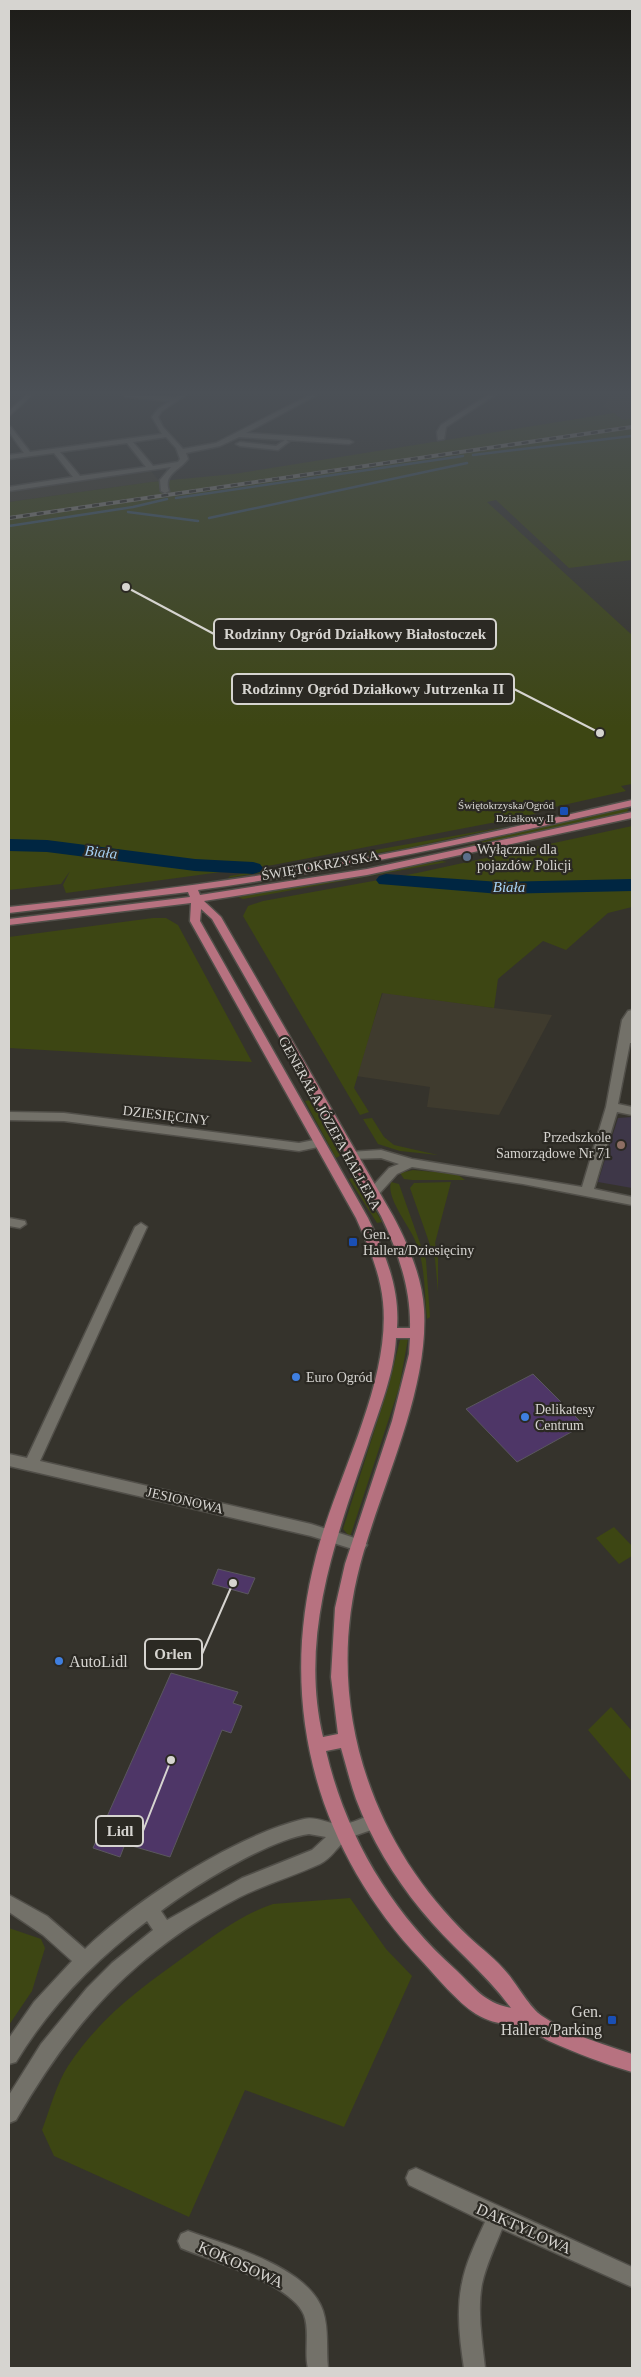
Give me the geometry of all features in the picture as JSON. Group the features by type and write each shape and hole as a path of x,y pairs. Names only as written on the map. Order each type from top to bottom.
{"main road":[{"name":"ŚWIĘTOKRZYSKA","path":"9,910 192,888 318,869 632,803"},
{"name":"ŚWIĘTOKRZYSKA","path":"9,922 196,899 359,873 451,855 632,815"},
{"path":"443,844 451,855"},
{"name":"GENERAŁA JÓZEFA HALLERA","path":"192,888 196,899 195,921 375,1246 386,1281 390,1333 383,1376 322,1558 310,1614 308,1633 309,1704 316,1746 329,1798 342,1832 369,1883 392,1916 427,1956 484,2009 534,2022 606,2055 632,2063"},
{"name":"GENERAŁA JÓZEFA HALLERA","path":"196,899 216,917 374,1192 399,1240 408,1262 414,1287 417,1333 413,1370 359,1545 343,1608 339,1677 347,1739 365,1799 393,1857 427,1904 455,1935 501,1979 534,2022"},
{"path":"249,1017 270,1012"},
{"path":"390,1333 417,1333"},
{"path":"316,1746 347,1739"}],"street":[{"path":"587,1192 629,1040 628,1020 632,1013"},
{"path":"612,1107 632,1111"},
{"name":"DZIESIĘCINY","path":"9,1116 64,1117 299,1147 319,1143"},
{"path":"353,1155 381,1154 411,1163 632,1201"},
{"path":"374,1192 393,1171 411,1163"},
{"path":"32,1465 141,1227"},
{"name":"JESIONOWA","path":"9,1460 330,1534 359,1545"},
{"path":"9,2113 42,2057 78,2009 130,1958 206,1906 261,1878 320,1855 342,1832 374,1821"},
{"path":"9,2055 40,2008 85,1961 149,1908 188,1882 242,1852 307,1826 342,1832"},
{"path":"9,1903 37,1917 85,1961"},
{"path":"149,1908 165,1933"},
{"name":"DAKTYLOWA","path":"416,2178 497,2217 632,2276"},
{"path":"474,2368 470,2318 472,2287 475,2272 497,2217"},
{"name":"KOKOSOWA","path":"188,2240 274,2276 302,2294 314,2312 316,2323 314,2347 318,2368"}],"shaded area":[{"path":"383,992 552,1015 499,1115 427,1107 430,1087 356,1076"},
{"name":"Przedszkole Samorządowe Nr 71","path":"632,1117 632,1188 598,1182 618,1118"}],"green space":[{"path":"9,506 491,506 632,635 632,784 621,786 626,791 550,808 518,820 491,823 273,865 66,893 63,885 70,871 61,884 9,890"},
{"path":"502,506 632,506 632,560 569,568"},
{"path":"629,808 627,812 453,850 494,838"},
{"path":"509,826 408,848 228,878 230,876"},
{"path":"632,826 632,907 608,913 566,950 543,941 498,979 494,1008 382,993 354,1088 369,1112 360,1115 243,916 248,906 263,901 417,873"},
{"path":"442,861 447,862 243,899 238,897"},
{"path":"153,918 166,918 178,925 252,1062 9,1048 9,937"},
{"path":"310,1100 343,1154 336,1158 305,1101"},
{"path":"372,1118 384,1137 394,1145 438,1155 400,1151 378,1144 363,1119"},
{"path":"413,1170 457,1174 465,1180 412,1180 404,1179 400,1173"},
{"path":"356,1177 382,1222 377,1223 349,1179"},
{"path":"391,1182 399,1184 426,1260 430,1317 427,1319 421,1258 414,1238 394,1202 390,1188"},
{"path":"451,1182 435,1243 438,1259 438,1292 435,1259 410,1188 414,1183"},
{"path":"408,1339 399,1388 350,1537 343,1529 389,1385 400,1340"},
{"path":"614,1527 632,1546 632,1556 619,1564 596,1538"},
{"path":"611,1707 632,1731 632,1782 588,1730"},
{"path":"350,1898 386,1949 412,1976 344,2127 245,2090 189,2217 54,2156 42,2130 60,2081 81,2048 124,2003 210,1938 251,1913 273,1904"},
{"path":"9,1928 41,1939 45,1948 32,1991 9,2025"}],"building":[{"name":"Delikatesy Centrum","path":"533,1374 584,1425 517,1462 466,1409"},
{"path":"218,1569 255,1578 248,1594 212,1584"},
{"path":"171,1673 238,1692 233,1703 242,1706 231,1733 222,1730 170,1857 125,1844 120,1857 93,1848"}],"waterway":[{"path":"9,526 138,506"},
{"path":"209,518 266,506"},
{"path":"128,512 198,521"},
{"name":"Biała","path":"9,845 47,846 98,851 195,865 253,868"},
{"name":"Biała","path":"386,880 500,888 632,885"}],"railway":[{"path":"9,518 92,506"}],"place":[{"name":"Rodzinny Ogród Działkowy Białostoczek","path":"126,587"},
{"name":"Rodzinny Ogród Działkowy Jutrzenka II","path":"600,733"},
{"name":"Świętokrzyska/Ogród Działkowy II","path":"564,811"},
{"name":"Wyłącznie dla pojazdów Policji","path":"467,857"},
{"name":"Przedszkole Samorządowe Nr 71","path":"621,1145"},
{"name":"Gen. Hallera/Dziesięciny","path":"353,1242"},
{"name":"Euro Ogród","path":"296,1377"},
{"name":"Delikatesy Centrum","path":"525,1417"},
{"name":"Orlen","path":"233,1583"},
{"name":"AutoLidl","path":"59,1661"},
{"name":"Lidl","path":"171,1760"},
{"name":"Gen. Hallera/Parking","path":"612,2020"}]}
